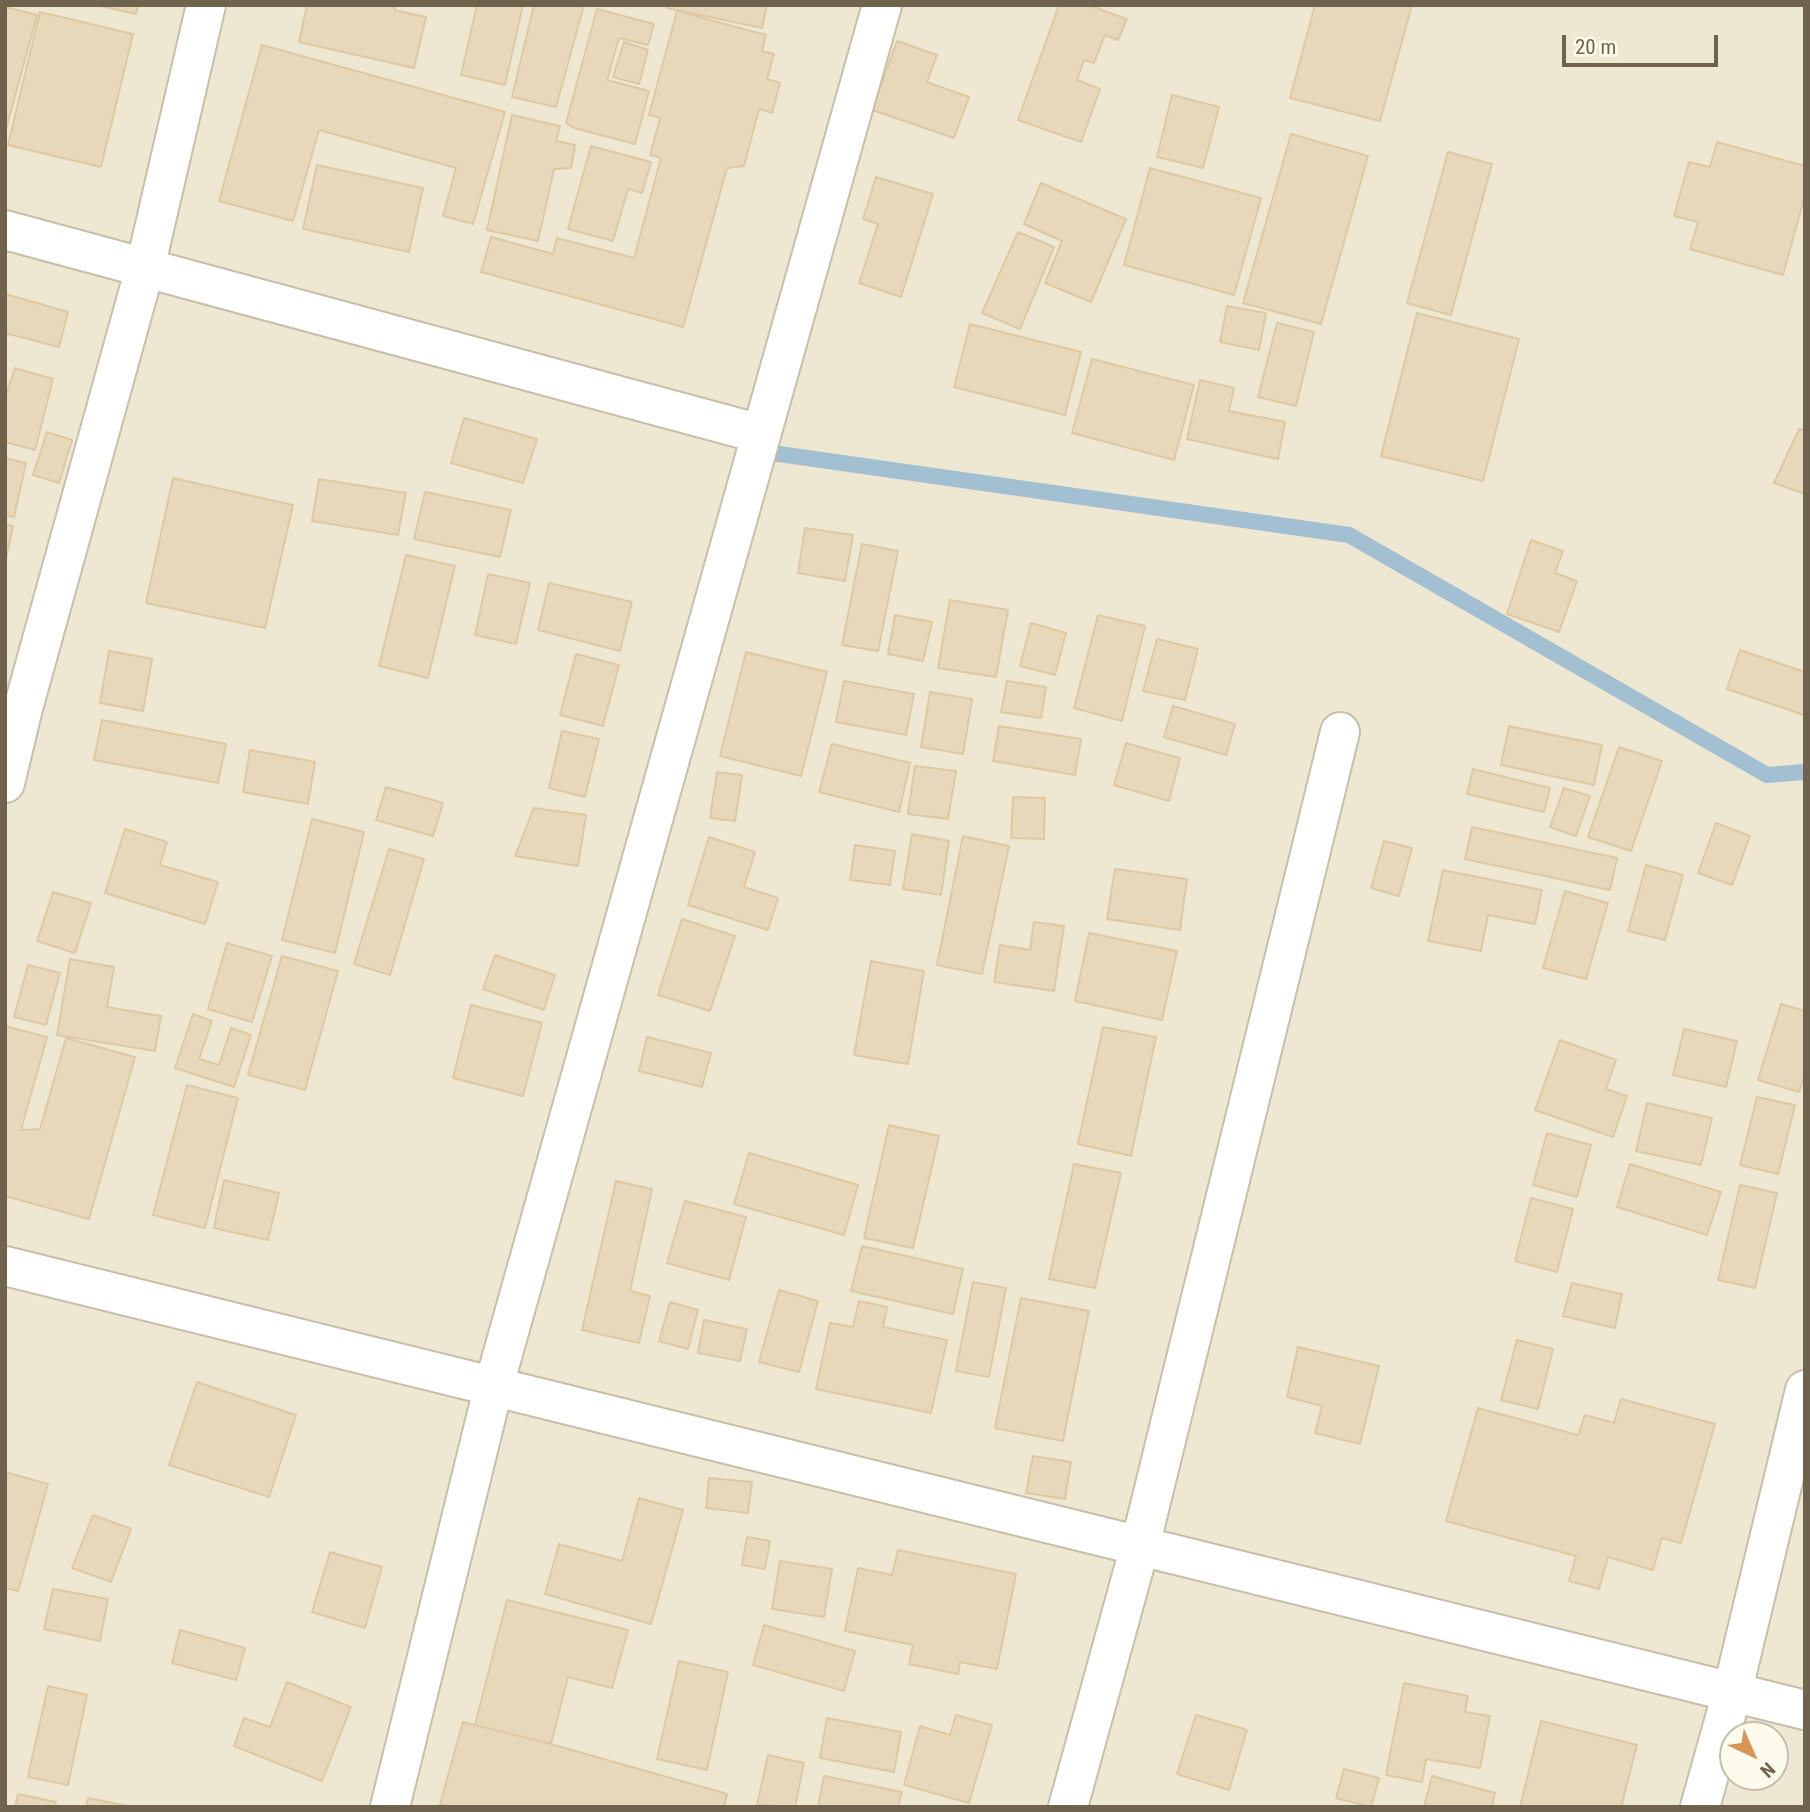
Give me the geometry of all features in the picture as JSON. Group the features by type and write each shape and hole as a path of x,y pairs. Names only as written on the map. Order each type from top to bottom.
{"street":[{"path":"5,783 22,712 145,268 206,5"},
{"path":"390,1807 494,1385 882,5"},
{"path":"5,230 761,434"},
{"path":"1068,1807 1140,1546 1340,732"},
{"path":"5,1266 1805,1710"},
{"path":"1700,1807 1732,1693 1805,1390"}],"shaded area":[{"path":"5,5 1805,5 1805,1807 5,1807"}],"building":[{"path":"96,5 138,5 136,14"},
{"path":"307,5 396,5 394,10 426,17 414,68 299,42"},
{"path":"477,5 523,5 505,85 461,75"},
{"path":"534,5 584,5 556,107 512,97"},
{"path":"667,5 767,5 762,28 667,8"},
{"path":"1059,5 1088,5 1127,19 1118,40 1105,35 1094,63 1084,60 1077,80 1100,89 1081,142 1018,120"},
{"path":"1315,5 1412,5 1380,121 1290,98"},
{"path":"5,7 37,15 5,133"},
{"path":"597,9 654,24 648,45 619,38 607,80 649,91 635,144 574,128 566,123"},
{"path":"677,11 766,35 762,51 774,54 767,79 780,83 772,113 759,109 744,166 727,168 683,327 481,272 491,237 553,254 557,238 634,258 661,158 650,155 660,118 649,115"},
{"path":"40,12 133,34 101,167 8,145"},
{"path":"897,41 937,55 927,82 969,97 954,138 872,110"},
{"path":"624,42 648,50 639,84 613,77"},
{"path":"262,45 505,112 473,224 443,216 456,168 319,130 293,221 219,201"},
{"path":"1172,95 1219,107 1203,168 1157,157"},
{"path":"512,115 560,126 556,141 575,145 571,168 554,169 538,241 487,230"},
{"path":"1291,134 1368,156 1321,324 1243,303"},
{"path":"1717,142 1805,166 1805,195 1783,275 1690,249 1698,222 1674,216 1689,162 1710,167"},
{"path":"591,146 651,162 642,193 628,189 613,241 568,229"},
{"path":"1448,152 1492,164 1451,315 1407,303"},
{"path":"317,165 423,188 409,252 303,229"},
{"path":"1150,168 1261,198 1234,295 1124,265"},
{"path":"876,177 933,194 901,297 859,283 878,224 863,219"},
{"path":"1041,183 1126,219 1091,302 1045,283 1062,241 1024,224"},
{"path":"1018,232 1054,247 1020,329 982,313"},
{"path":"5,294 68,312 59,347 5,333"},
{"path":"1227,306 1266,313 1259,350 1220,342"},
{"path":"1417,313 1519,339 1483,481 1381,456"},
{"path":"1277,323 1314,332 1296,406 1258,397"},
{"path":"970,324 1081,352 1065,415 954,387"},
{"path":"1092,359 1194,385 1174,460 1072,433"},
{"path":"15,368 53,379 35,450 5,442 5,398"},
{"path":"1200,380 1234,388 1229,411 1285,422 1278,459 1187,439"},
{"path":"464,418 537,439 523,483 451,463"},
{"path":"1799,429 1805,431 1805,494 1774,483"},
{"path":"47,432 72,440 59,483 33,475"},
{"path":"5,458 26,463 14,517 5,515"},
{"path":"173,478 293,505 265,628 146,603"},
{"path":"319,479 406,493 398,535 312,521"},
{"path":"425,492 511,510 500,557 414,539"},
{"path":"5,524 13,526 5,563"},
{"path":"805,528 853,535 845,581 798,573"},
{"path":"1531,540 1563,551 1555,573 1577,581 1559,632 1507,614"},
{"path":"862,544 898,551 878,651 842,645"},
{"path":"406,555 455,566 428,678 379,666"},
{"path":"488,574 530,583 516,644 475,635"},
{"path":"549,583 632,602 620,651 538,630"},
{"path":"950,600 1008,610 996,677 938,668"},
{"path":"895,615 932,622 923,661 888,654"},
{"path":"1098,615 1145,626 1122,721 1074,708"},
{"path":"1031,623 1066,633 1055,675 1020,666"},
{"path":"1157,639 1198,649 1185,700 1143,691"},
{"path":"1740,650 1805,672 1804,715 1727,689"},
{"path":"109,651 152,659 143,711 100,703"},
{"path":"746,652 827,672 801,776 720,756"},
{"path":"576,654 619,665 603,726 560,715"},
{"path":"844,681 914,694 906,735 836,722"},
{"path":"1007,681 1046,687 1041,718 1001,712"},
{"path":"930,692 972,699 963,754 921,747"},
{"path":"1173,706 1235,724 1226,755 1164,737"},
{"path":"102,720 226,744 218,783 94,760"},
{"path":"999,726 1081,739 1075,775 993,761"},
{"path":"1509,726 1602,745 1594,785 1501,765"},
{"path":"562,731 599,739 585,797 549,788"},
{"path":"1126,743 1180,758 1169,801 1114,785"},
{"path":"832,744 910,763 899,812 819,792"},
{"path":"1619,747 1662,761 1631,851 1588,837"},
{"path":"250,750 315,762 308,804 243,792"},
{"path":"915,766 956,771 948,819 908,814"},
{"path":"1473,769 1550,788 1544,812 1467,794"},
{"path":"717,772 742,775 735,821 710,818"},
{"path":"386,787 443,803 433,836 376,820"},
{"path":"1564,788 1590,796 1576,836 1550,827"},
{"path":"1013,797 1045,798 1044,839 1011,838"},
{"path":"534,808 586,815 578,866 515,856"},
{"path":"312,819 364,832 335,953 282,940"},
{"path":"1716,823 1750,836 1732,885 1698,873"},
{"path":"1472,827 1617,858 1610,890 1465,859"},
{"path":"125,829 167,842 160,865 218,882 205,924 105,893"},
{"path":"912,834 949,841 941,895 903,889"},
{"path":"963,836 1009,846 982,974 937,965"},
{"path":"709,837 755,852 744,887 778,898 768,930 688,905"},
{"path":"1384,841 1412,848 1399,896 1371,888"},
{"path":"855,845 895,851 890,885 850,880"},
{"path":"389,849 424,859 390,975 354,964"},
{"path":"1646,865 1683,875 1665,940 1628,931"},
{"path":"1115,869 1187,879 1180,930 1107,919"},
{"path":"1443,870 1542,890 1535,924 1488,915 1481,951 1428,941"},
{"path":"1565,891 1608,903 1586,979 1543,968"},
{"path":"53,892 91,903 75,953 37,941"},
{"path":"682,919 735,936 710,1011 658,995"},
{"path":"1034,922 1064,926 1054,991 994,982 1000,945 1030,950"},
{"path":"1089,933 1177,951 1162,1020 1075,1001"},
{"path":"227,943 272,956 252,1022 208,1009"},
{"path":"495,955 555,975 544,1010 483,989"},
{"path":"282,956 338,971 305,1090 248,1075"},
{"path":"70,959 114,967 107,1007 161,1016 155,1051 57,1035"},
{"path":"871,961 924,971 908,1064 854,1055"},
{"path":"28,965 60,973 46,1025 14,1017"},
{"path":"1781,1004 1805,1011 1805,1073 1799,1092 1758,1080"},
{"path":"471,1005 542,1023 523,1096 453,1078"},
{"path":"193,1014 212,1021 199,1059 219,1065 231,1028 251,1035 234,1087 175,1068"},
{"path":"5,1026 47,1037 21,1130 40,1129 66,1038 135,1057 89,1219 5,1196"},
{"path":"1103,1027 1156,1037 1131,1156 1078,1144"},
{"path":"1684,1029 1737,1041 1726,1087 1673,1075"},
{"path":"647,1037 711,1053 702,1087 639,1071"},
{"path":"1560,1040 1616,1060 1606,1089 1627,1096 1613,1137 1535,1110"},
{"path":"187,1085 238,1098 205,1228 153,1215"},
{"path":"1757,1097 1795,1105 1778,1174 1740,1165"},
{"path":"1647,1103 1712,1118 1701,1165 1636,1151"},
{"path":"889,1125 939,1136 913,1248 864,1238"},
{"path":"1547,1133 1591,1145 1577,1197 1533,1185"},
{"path":"749,1153 858,1185 844,1235 734,1204"},
{"path":"1074,1164 1121,1173 1095,1288 1049,1279"},
{"path":"1630,1164 1721,1192 1707,1235 1617,1207"},
{"path":"224,1180 279,1193 268,1240 214,1228"},
{"path":"616,1181 652,1189 630,1291 650,1296 639,1343 582,1330"},
{"path":"1740,1185 1777,1193 1755,1288 1718,1280"},
{"path":"1531,1198 1573,1209 1557,1272 1515,1261"},
{"path":"685,1201 746,1217 729,1280 667,1263"},
{"path":"862,1246 963,1269 953,1314 851,1291"},
{"path":"973,1282 1006,1288 989,1377 956,1371"},
{"path":"1572,1283 1622,1294 1615,1328 1563,1316"},
{"path":"779,1290 818,1301 799,1372 759,1362"},
{"path":"1021,1298 1089,1311 1063,1441 995,1428"},
{"path":"859,1301 887,1307 883,1327 947,1340 931,1413 816,1389 830,1323 853,1327"},
{"path":"670,1302 698,1310 688,1349 659,1341"},
{"path":"704,1320 747,1329 740,1361 698,1353"},
{"path":"1517,1340 1553,1349 1538,1409 1501,1400"},
{"path":"1298,1347 1379,1366 1360,1444 1315,1433 1322,1406 1287,1397"},
{"path":"197,1382 296,1415 269,1497 169,1465"},
{"path":"1621,1399 1715,1424 1681,1543 1662,1538 1653,1570 1608,1557 1599,1589 1569,1581 1576,1556 1446,1521 1478,1408 1578,1435 1585,1415 1614,1423"},
{"path":"1033,1456 1071,1462 1065,1499 1026,1493"},
{"path":"5,1472 48,1484 18,1591 5,1588"},
{"path":"709,1478 752,1482 748,1513 706,1508"},
{"path":"639,1498 683,1510 651,1624 545,1594 559,1544 622,1561"},
{"path":"93,1515 131,1529 111,1582 72,1568"},
{"path":"747,1537 770,1541 765,1569 742,1565"},
{"path":"898,1550 1016,1574 997,1669 960,1662 958,1674 909,1664 913,1645 845,1631 858,1568 892,1575"},
{"path":"330,1552 382,1567 365,1628 312,1612"},
{"path":"780,1561 832,1569 824,1617 772,1609"},
{"path":"53,1589 108,1599 100,1641 44,1629"},
{"path":"507,1600 628,1630 612,1688 568,1677 551,1744 475,1725"},
{"path":"764,1625 855,1651 844,1691 753,1665"},
{"path":"180,1630 245,1648 236,1680 172,1663"},
{"path":"679,1661 728,1672 707,1770 657,1759"},
{"path":"287,1682 351,1707 322,1781 234,1746 244,1718 270,1727"},
{"path":"1404,1683 1468,1696 1465,1712 1490,1716 1480,1768 1426,1759 1422,1782 1386,1775"},
{"path":"48,1686 87,1695 68,1785 28,1777"},
{"path":"956,1715 992,1725 969,1803 904,1785 920,1726 950,1735"},
{"path":"1196,1715 1247,1730 1229,1790 1177,1774"},
{"path":"827,1718 901,1732 894,1772 820,1758"},
{"path":"1541,1721 1637,1745 1621,1807 1520,1807"},
{"path":"463,1722 727,1794 724,1807 449,1807 440,1804"},
{"path":"768,1755 804,1763 795,1807 757,1805"},
{"path":"1344,1769 1379,1778 1371,1807 1336,1798"},
{"path":"824,1776 902,1792 898,1807 818,1807"},
{"path":"1432,1776 1495,1793 1492,1807 1424,1807"},
{"path":"18,1794 56,1802 55,1807 15,1807"},
{"path":"88,1798 132,1807 86,1807"}],"waterway":[{"path":"772,453 1349,535 1767,775 1805,772"}]}
